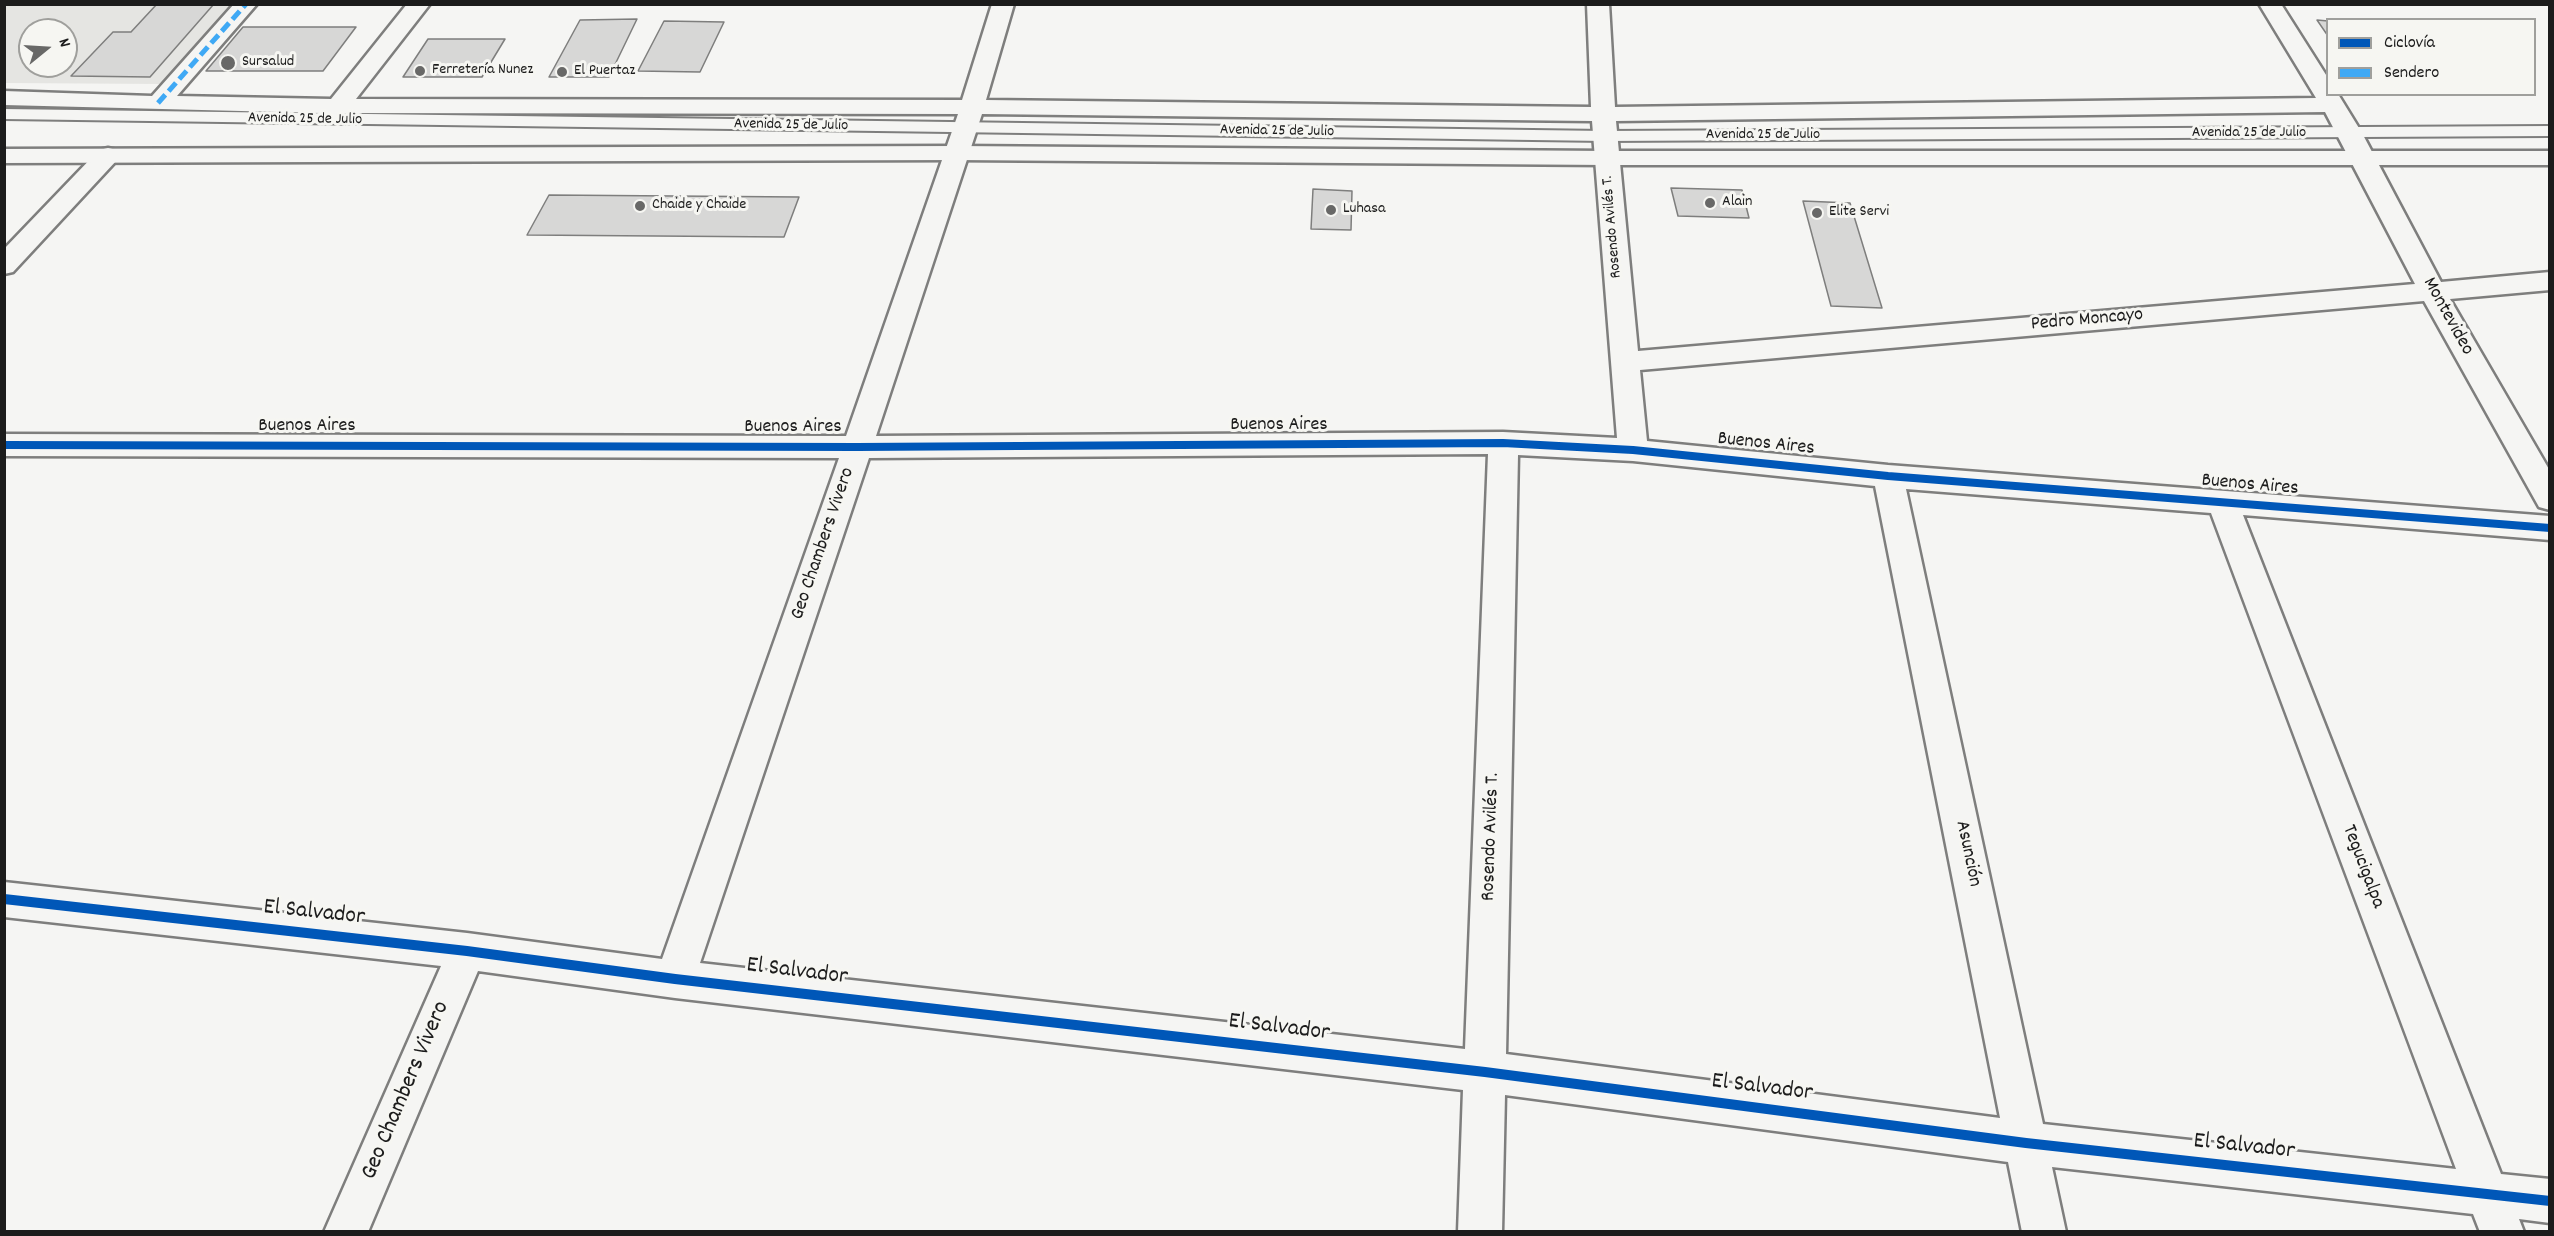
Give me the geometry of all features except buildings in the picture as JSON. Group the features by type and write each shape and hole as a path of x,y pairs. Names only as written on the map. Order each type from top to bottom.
{"street":[{"path":"158,104 246,4"},
{"path":"333,113 419,4"},
{"name":"Geo Chambers Vivero","path":"675,979 980,87 1003,4"},
{"name":"Rosendo Avilés T.","path":"1598,4 1605,136 1633,450"},
{"name":"Montevideo","path":"2270,4 2326,95"},
{"name":"Montevideo","path":"2326,96 2350,133 2432,291 2550,499"},
{"name":"Avenida 25 de Julio","path":"4,98 333,113 964,129 1605,136 2362,158 2550,158"},
{"name":"Avenida 25 de Julio","path":"4,156 108,156 964,129 1605,136 2332,105"},
{"path":"4,266 108,156"},
{"name":"Pedro Moncayo","path":"1625,362 2550,281"},
{"name":"Rosendo Avilés T.","path":"1480,1232 1503,443"},
{"name":"Buenos Aires","path":"4,445 857,447 1503,443 1633,450 1888,476 2550,528"},
{"name":"Asunción","path":"1888,476 2044,1232"},
{"name":"Tegucigalpa","path":"2222,502 2502,1232"},
{"name":"El Salvador","path":"4,898 467,951 675,979 1485,1072 2026,1143 2550,1201"},
{"name":"Geo Chambers Vivero","path":"346,1232 467,951"}],"lane":[{"name":"Avenida 25 de Julio","path":"4,114 333,113"},
{"name":"Avenida 25 de Julio","path":"1605,136 2550,131"}],"shaded area":[{"path":"5,5 157,5 131,32 112,32 78,68 78,18 18,18 18,78 78,78 78,75 150,77 214,5 230,5 162,84 5,83"}],"marked path":[{"path":"158,103 246,4"}],"cycle path":[{"path":"4,445 857,447 1503,443 1633,450 1888,476 2550,528"},
{"path":"4,899 467,951 675,979 1485,1072 2026,1143 2550,1201"}],"place":[{"name":"Sursalud","path":"228,63"},
{"name":"Ferretería Nunez","path":"420,71"},
{"name":"El Puertaz","path":"562,72"},
{"name":"Alain","path":"1710,203"},
{"name":"Chaide y Chaide","path":"640,206"},
{"name":"Luhasa","path":"1331,210"},
{"name":"Elite Servi","path":"1817,213"}]}
